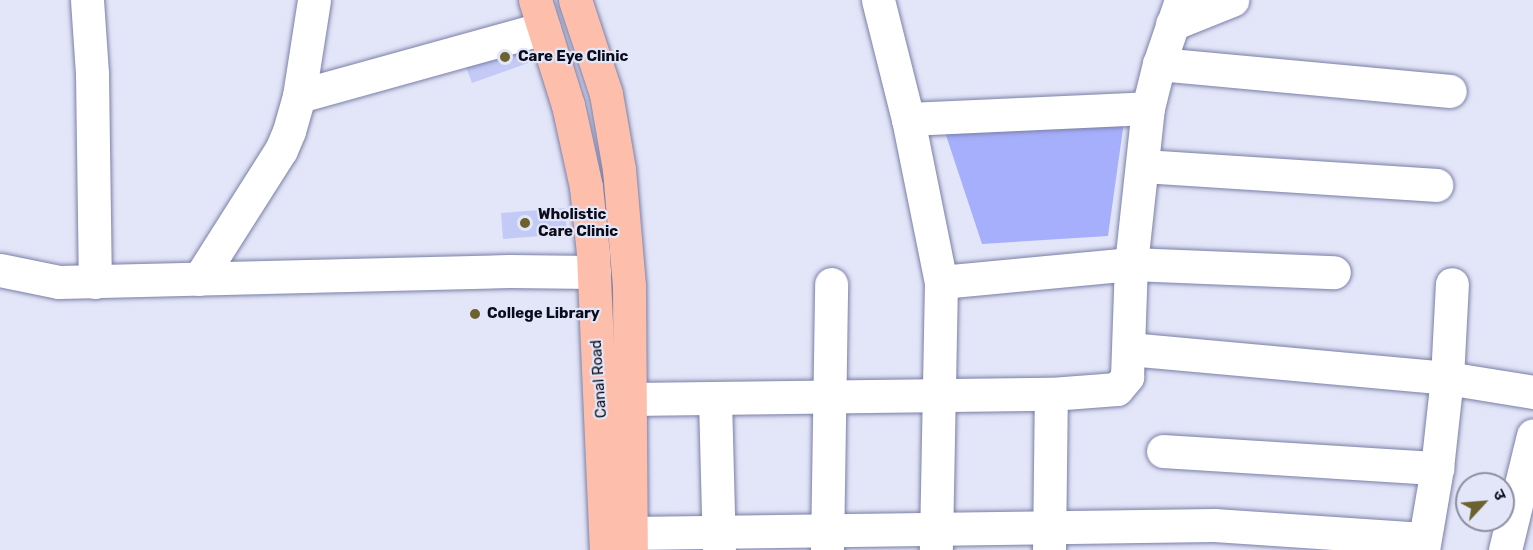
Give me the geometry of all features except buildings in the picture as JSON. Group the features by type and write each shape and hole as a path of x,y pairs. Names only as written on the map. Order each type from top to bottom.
{"main road":[{"name":"Canal Road","path":"575,0 606,94 619,169 629,286 630,399 622,544"},
{"name":"Canal Road","path":"539,14 579,145 622,544"}],"street":[{"path":"87,0 92,74 95,282"},
{"path":"199,279 281,150 299,96 314,0"},
{"path":"878,0 908,119 941,282 936,540"},
{"path":"630,399 1052,394 1117,389 1127,377 1131,264 1144,166 1148,108 1159,64 1177,12 1232,0"},
{"path":"299,96 539,14"},
{"path":"1159,64 1450,91"},
{"path":"908,119 1148,108"},
{"path":"1144,166 1436,185"},
{"path":"941,282 1131,264 1334,272"},
{"path":"0,270 59,282 508,271 594,272"},
{"path":"827,541 831,284"},
{"path":"622,544 719,540 1214,537 1423,544 1437,468 1447,378 1452,284"},
{"path":"1129,348 1447,378 1533,392"},
{"path":"1049,539 1052,394"},
{"path":"715,399 719,540"},
{"path":"1505,550 1533,435"},
{"path":"1162,451 1437,468"}],"shaded area":[{"path":"1127,100 1108,236 982,244 939,114"}],"place":[{"name":"Care Eye Clinic","path":"505,57"},
{"name":"Wholistic Care Clinic","path":"525,223"},
{"name":"College Library","path":"475,314"}]}
